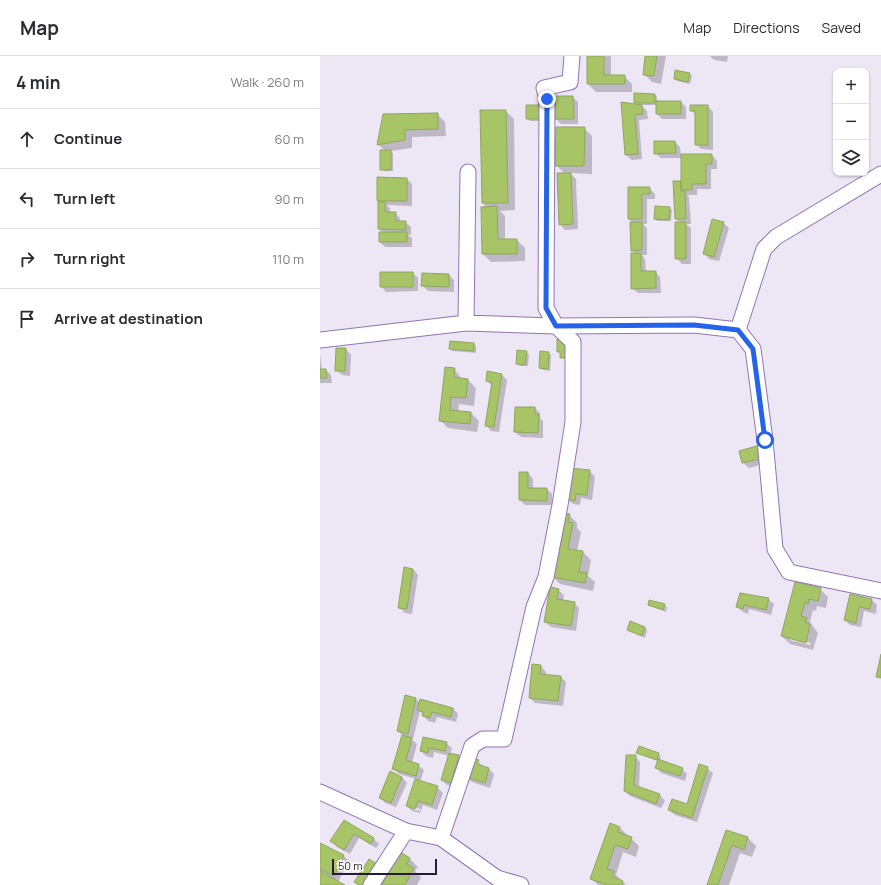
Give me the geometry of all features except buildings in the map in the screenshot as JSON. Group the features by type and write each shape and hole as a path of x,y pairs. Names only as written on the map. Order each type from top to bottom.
{"street":[{"path":"441,838 472,746 483,739 504,739 534,608 546,577 573,422 573,342 556,326 546,308 547,99 544,88 570,82 572,56"},
{"path":"466,323 468,172"},
{"path":"738,330 764,249 776,237 881,174"},
{"path":"320,340 466,323 556,326 694,325 738,330 753,349 765,440 775,549 789,572 881,591"},
{"path":"320,792 406,831 441,838 497,878 521,885"},
{"path":"371,885 406,831"}],"route":[{"path":"547,99 546,308 556,326 694,325 738,330 753,349 765,440"}]}
